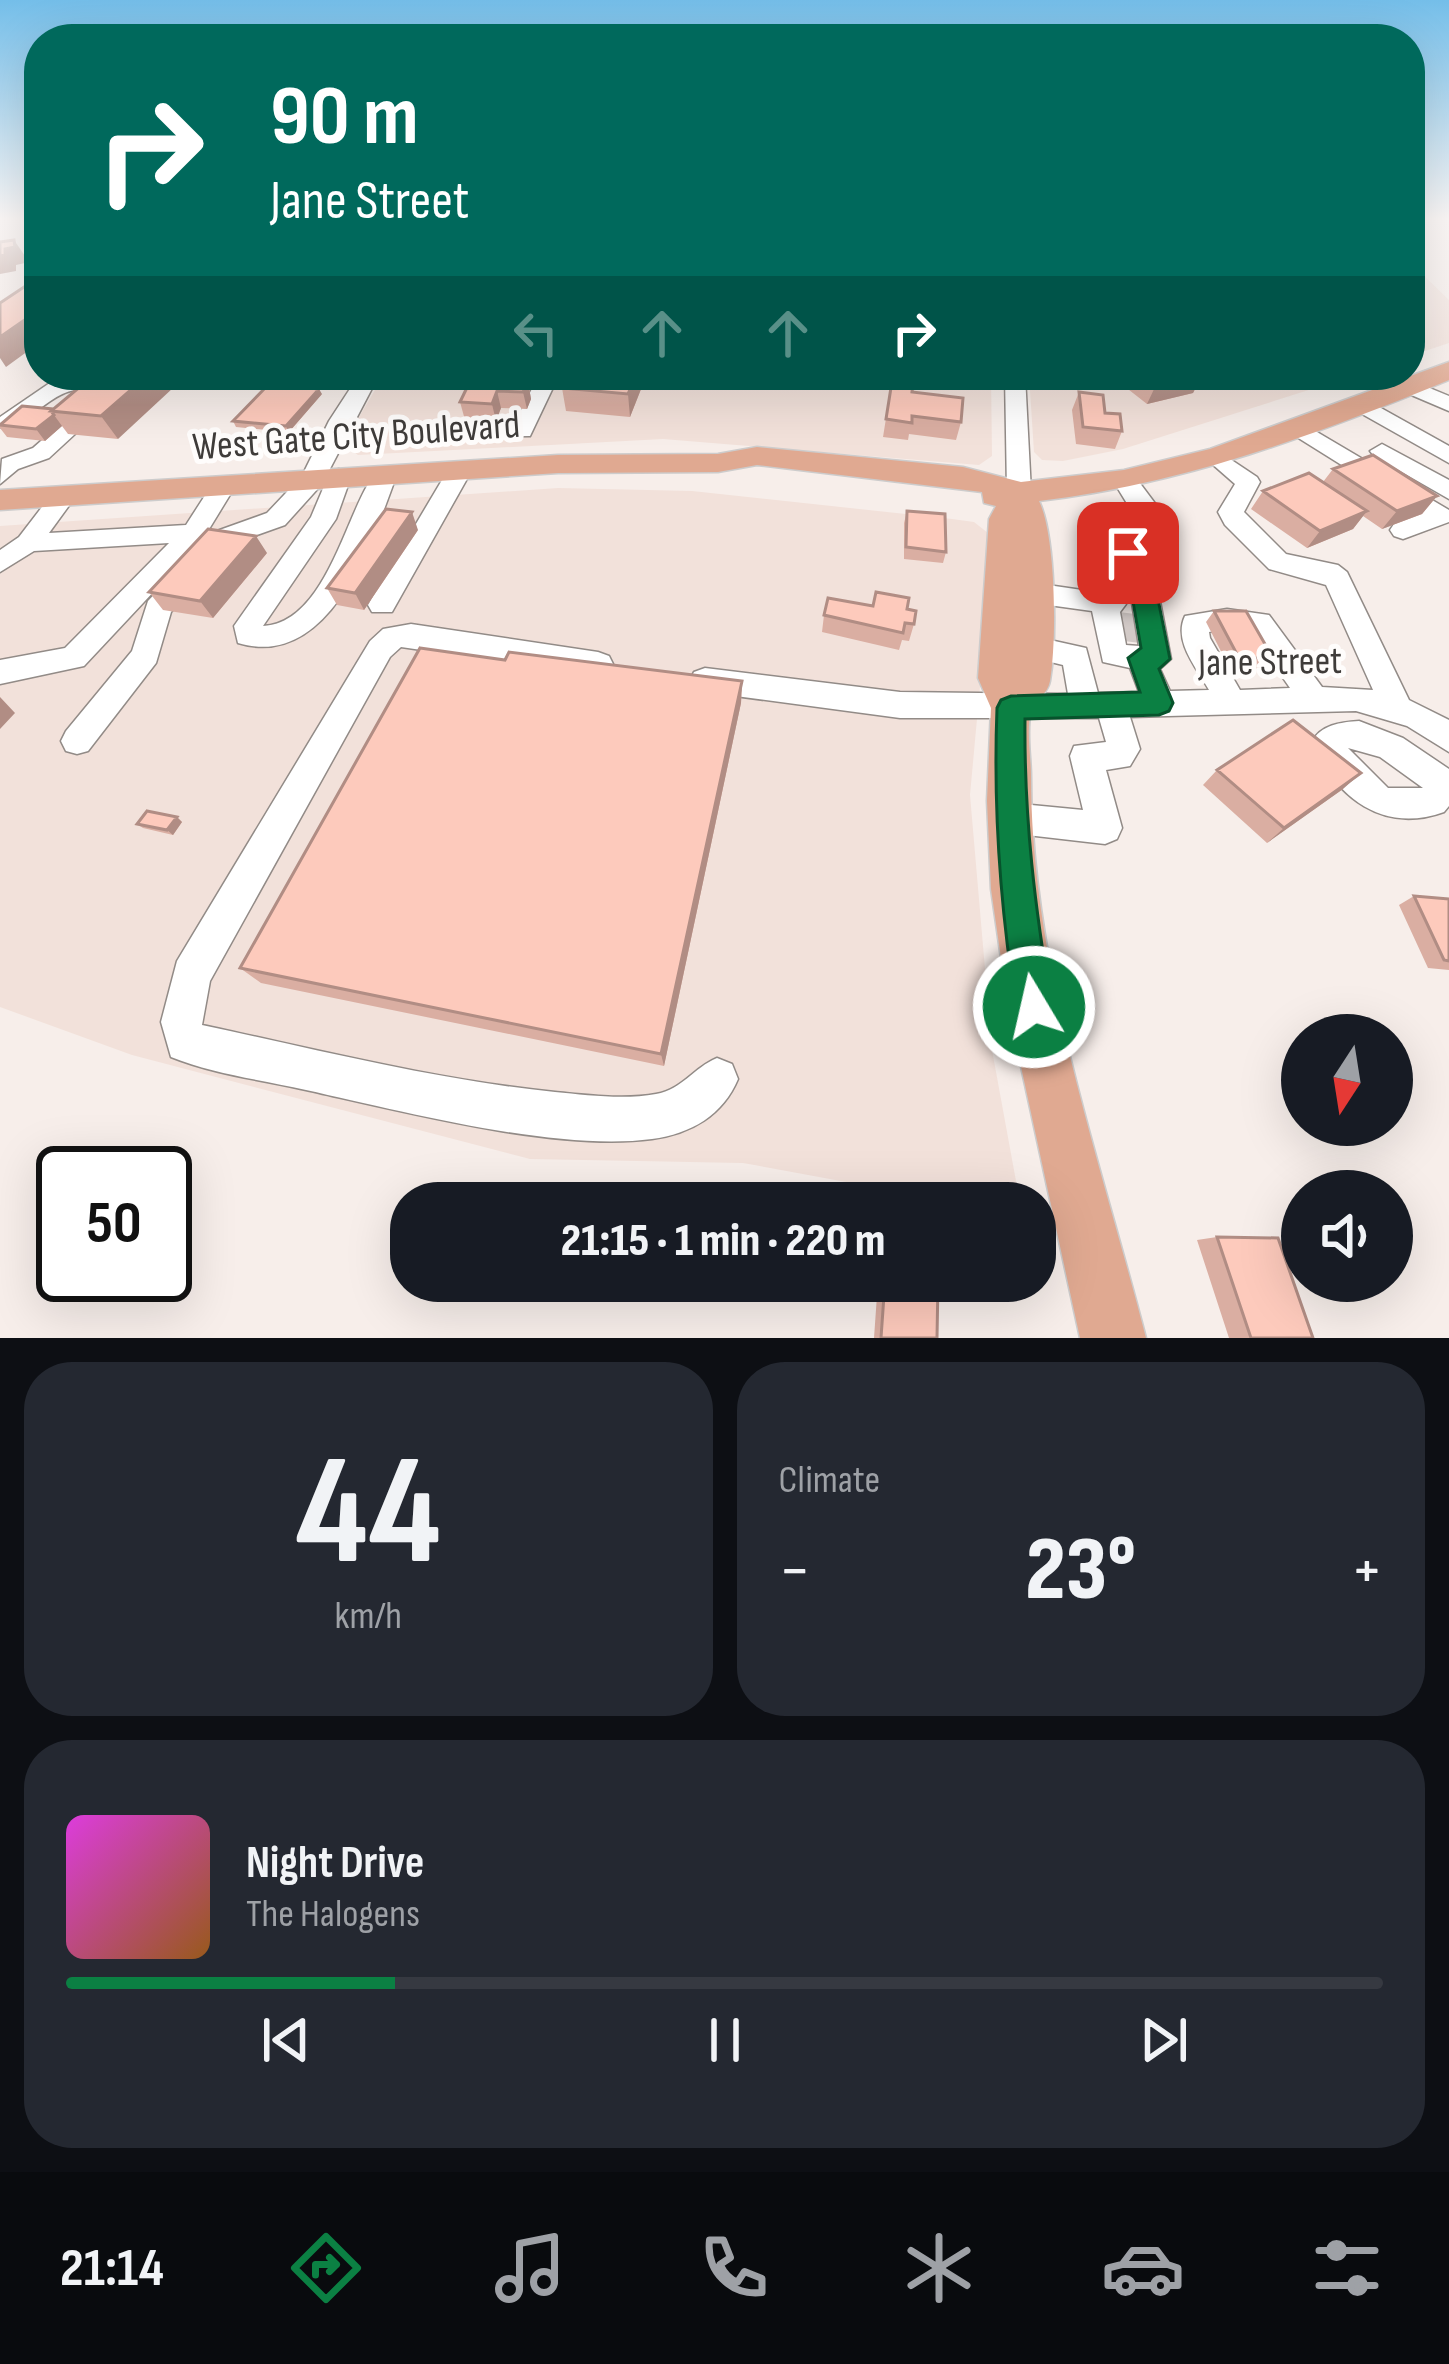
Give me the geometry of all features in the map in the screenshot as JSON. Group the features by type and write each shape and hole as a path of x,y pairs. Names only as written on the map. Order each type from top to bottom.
{"main road":[{"name":"West Gate City Boulevard","path":"3,485 64,496 615,460 718,463 761,479 961,500 1124,479 1300,430 1400,390"},
{"path":"1011,708 1030,685 1034,593 1033,521 1018,492"},
{"path":"1018,492 1006,519 998,678 1011,708 1015,889 1034,1007 1113,1338"}],"street":[{"path":"10,416 48,390"},
{"path":"3,485 102,400 101,390"},
{"path":"360,390 340,421 326,478 325,514 248,626 248,635 283,634 302,621 340,569 385,475"},
{"path":"432,430 522,431 542,390"},
{"path":"1015,390 1018,492"},
{"path":"1419,390 1449,404"},
{"path":"1363,405 1449,456"},
{"path":"1300,430 1338,463 1441,516 1402,530"},
{"path":"1449,434 1382,451 1449,491"},
{"path":"1215,456 1247,482 1231,512 1234,519 1278,562 1328,572 1337,579 1397,708"},
{"path":"382,604 460,470"},
{"path":"276,519 326,478"},
{"path":"1124,479 1153,518 1124,588 1159,703"},
{"path":"0,672 74,658 194,533 224,485"},
{"path":"0,563 28,543 64,496"},
{"path":"76,740 146,655 158,608 223,538 276,519 370,514"},
{"path":"28,543 194,533"},
{"path":"1034,593 1124,588"},
{"path":"1232,702 1195,638 1195,623 1259,622 1313,700"},
{"path":"632,669 411,635 393,638 380,649 191,975 181,1022 186,1042 522,1113 641,1118 690,1107 717,1079"},
{"path":"1010,818 1105,828 1086,756 1118,756 1124,749 1097,705 1076,656 1032,647"},
{"name":"Jane Street","path":"684,676 844,700 1011,708 1356,699 1397,708 1440,729 1449,739"}],"shaded area":[{"path":"1425,280 1449,300 1449,343 1425,351"},
{"path":"375,390 991,390 992,456 979,465 663,439 358,455 343,444"},
{"path":"1030,390 1309,390 1123,449 1063,461 1042,460 1034,452"},
{"path":"558,488 692,491 974,522 988,533 993,545 970,795 992,1050 1016,1182 846,1182 743,1163 530,1159 132,1055 0,1007 0,526"}],"building":[{"path":"24,287 24,320 0,337 0,303"},
{"path":"76,390 131,390 101,416 51,411"},
{"path":"263,390 318,390 286,426 233,421"},
{"path":"466,390 524,390 497,391 492,404 460,402"},
{"path":"584,390 630,390 628,394"},
{"path":"891,390 963,398 961,422 912,416 912,423 886,419"},
{"path":"1079,392 1103,395 1105,413 1120,414 1122,431 1083,427"},
{"path":"22,406 53,409 54,415 36,429 0,425"},
{"path":"1373,455 1437,496 1397,511 1333,469"},
{"path":"1309,473 1367,511 1320,531 1263,491"},
{"path":"386,509 412,512 355,593 327,588"},
{"path":"907,511 945,514 946,552 906,547"},
{"path":"208,529 256,536 200,601 149,592"},
{"path":"876,592 909,598 907,609 916,611 914,624 905,623 903,633 824,615 828,598 873,606"},
{"path":"1214,611 1246,611 1273,658 1239,658"},
{"path":"420,648 505,660 509,652 742,681 661,1054 240,968"},
{"path":"1293,720 1361,773 1284,828 1217,770"},
{"path":"147,811 177,817 167,830 137,824"},
{"path":"1414,896 1449,899 1449,961 1444,960"},
{"path":"1217,1237 1278,1238 1281,1302 1300,1302 1313,1338 1251,1338"},
{"path":"884,1302 938,1302 937,1338 881,1338"}],"tunnel":[{"path":"1108,566 1131,569"},
{"path":"1117,626 1142,629"}],"route":[{"path":"1034,1007 1015,889 1009,801 1011,708 1159,703 1141,658 1156,659 1137,554 1128,553"}]}
